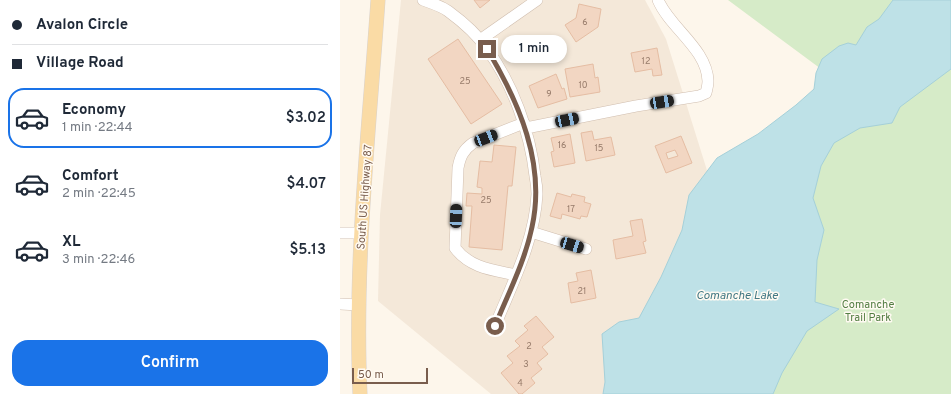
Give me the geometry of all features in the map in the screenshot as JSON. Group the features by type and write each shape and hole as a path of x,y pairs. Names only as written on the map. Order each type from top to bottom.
{"main road":[{"name":"South US Highway 87","path":"360,394 359,304 362,233 378,0"}],"street":[{"path":"423,0 447,10 469,28 487,49 502,74 525,126 533,159 537,193 531,232 521,264 495,326"},
{"path":"480,40 537,0"},
{"path":"516,275 478,266 461,256 455,248 458,168 460,157 465,148 473,143 525,126 699,96 706,93 708,80 703,61 665,14 658,0"},
{"path":"531,232 586,250"},
{"path":"340,233 362,233"},
{"path":"340,304 359,304"}],"shaded area":[{"path":"401,0 645,0 666,39 710,180 624,388 603,394 491,394 378,301 380,215"}],"green space":[{"path":"728,0 908,0 840,83"},
{"name":"Comanche Trail Park","path":"951,54 951,394 754,394 820,141"}],"water":[{"name":"Comanche Lake","path":"893,0 951,0 951,69 900,107 892,123 860,128 834,143 821,166 813,198 824,230 817,260 815,302 839,309 807,331 782,373 773,394 603,394 605,382 602,334 619,322 639,318 661,277 682,230 689,195 717,158 758,134 814,89 816,73 822,59 839,46 848,43 856,45 867,27 879,19"}],"building":[{"path":"474,0 490,0 480,8"},
{"path":"579,4 601,9 598,27 576,42 565,25 576,18"},
{"path":"458,39 502,104 471,124 428,59"},
{"path":"657,48 662,75 653,76 652,69 635,72 631,53"},
{"path":"593,64 595,78 598,77 600,92 570,97 565,69"},
{"path":"556,74 562,89 564,88 567,99 538,108 529,86"},
{"path":"592,131 594,140 611,137 615,155 586,161 581,133"},
{"path":"570,134 575,163 554,167 551,152 554,151 551,138"},
{"path":"681,136 692,163 666,173 655,146","holes":["675,150 678,156 668,159 666,153"]},
{"path":"494,145 516,147 512,186 508,186 502,250 469,247 472,206 466,206 467,193 482,194 482,188 477,187 480,161 492,162"},
{"path":"557,193 571,197 572,194 585,197 584,202 591,204 587,217 581,216 580,219 562,214 561,219 550,216"},
{"path":"642,219 646,241 643,242 646,253 616,259 613,240 633,236 630,221"},
{"path":"591,270 596,298 571,303 568,283 578,281 576,273"},
{"path":"536,316 554,337 542,347 548,354 537,363 542,369 531,378 535,383 522,394 519,394 501,373 513,363 507,356 520,346 515,341 528,330 524,326"}],"route":[{"path":"487,49 502,74 526,128 533,159 537,193 532,227 521,264 495,326"}]}
